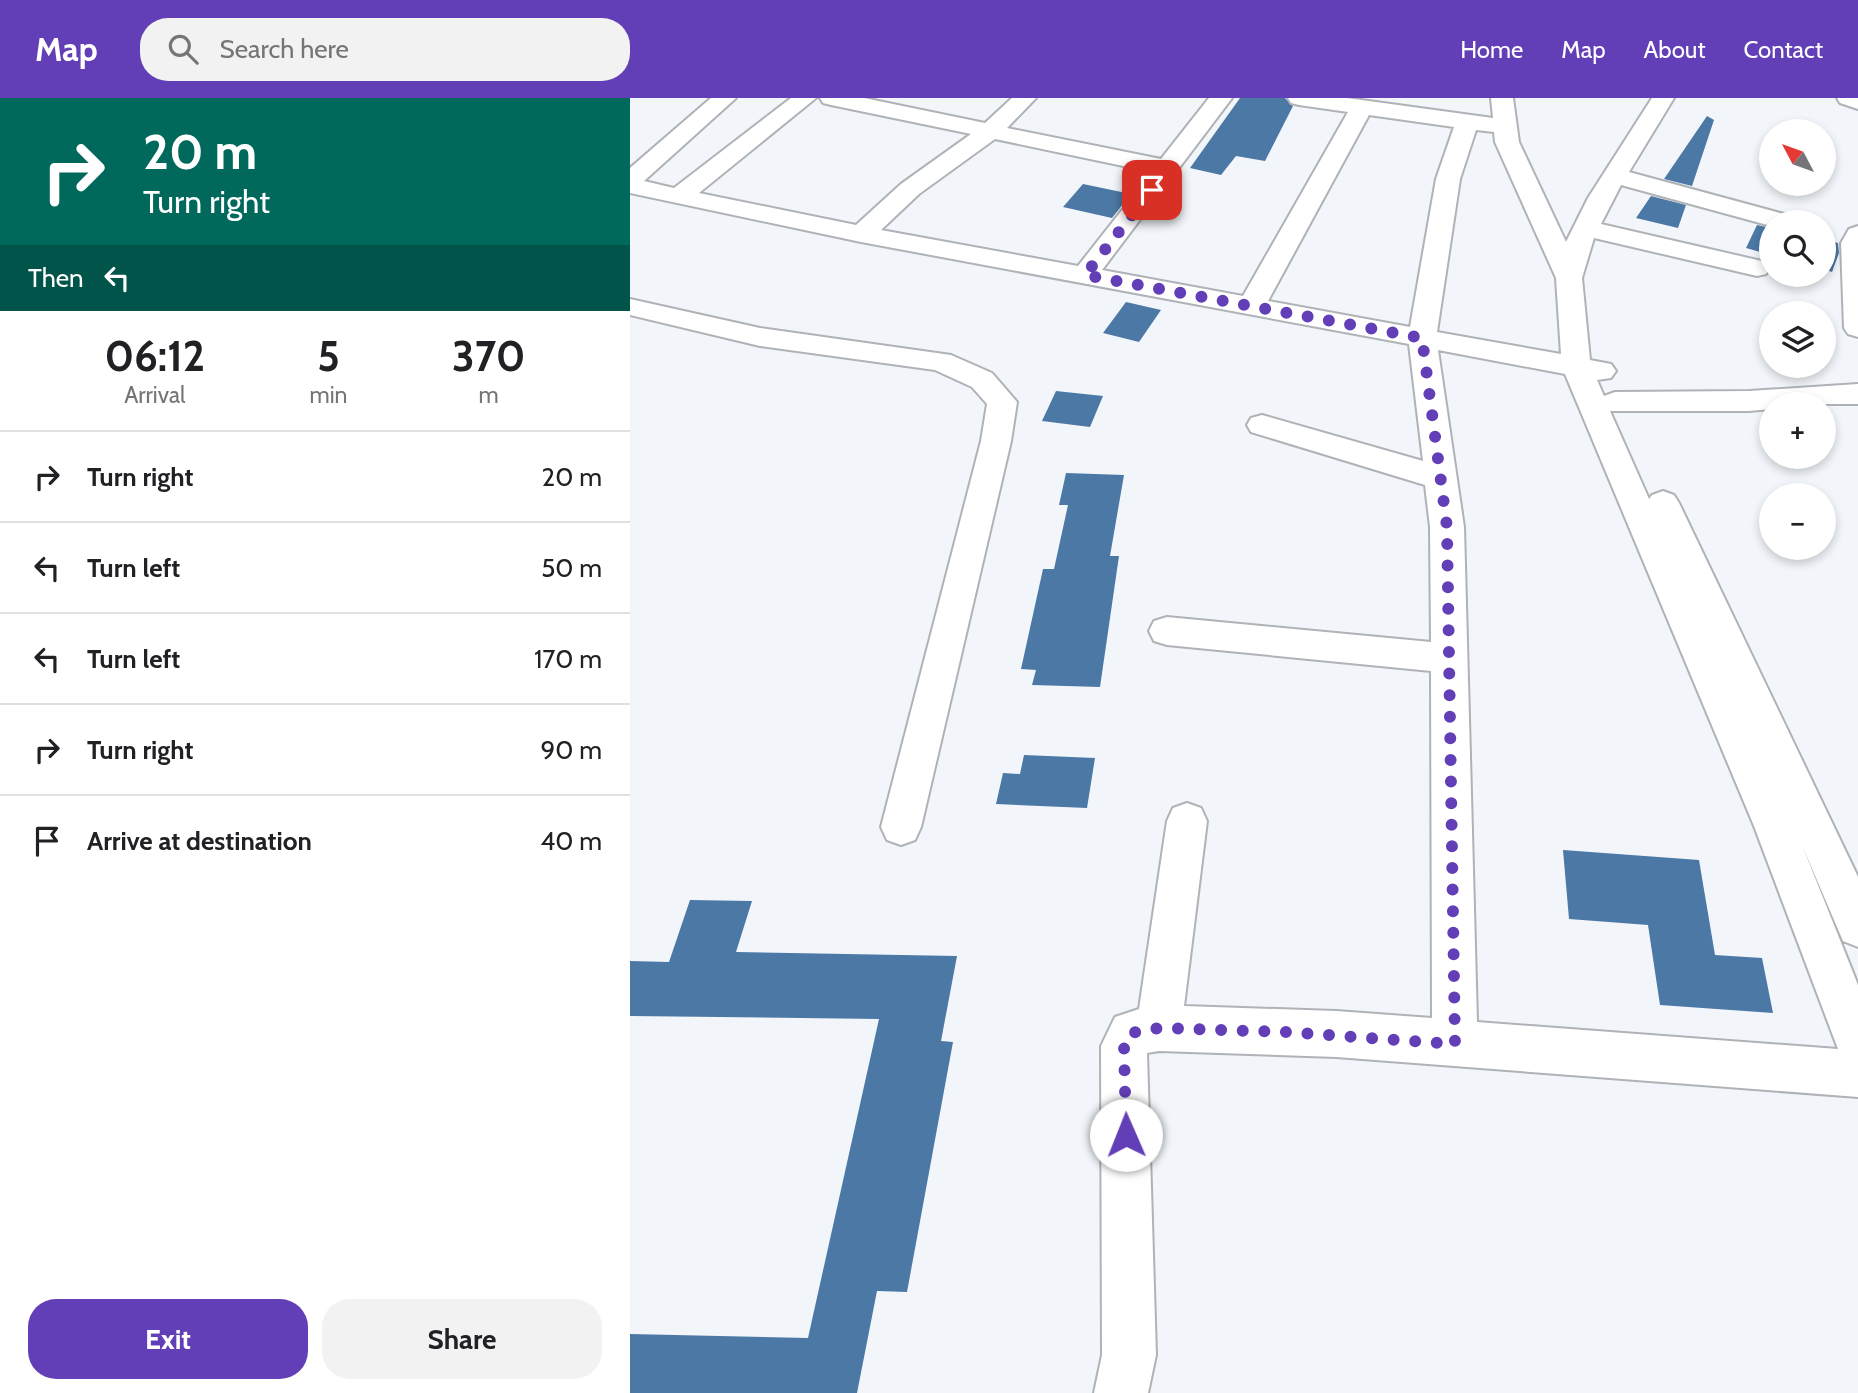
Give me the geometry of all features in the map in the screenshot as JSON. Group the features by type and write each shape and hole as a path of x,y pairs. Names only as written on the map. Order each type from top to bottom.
{"street":[{"path":"630,184 725,98"},
{"path":"679,196 805,98"},
{"path":"831,98 1168,168"},
{"path":"861,234 910,190 989,132 1025,98"},
{"path":"1085,275 1221,98"},
{"path":"1298,98 1505,127"},
{"path":"1502,98 1507,142 1569,278 1588,369 1774,825 1858,1042"},
{"path":"1569,278 1577,245 1597,231 1625,179 1662,98"},
{"path":"1625,179 1682,98"},
{"path":"1849,98 1858,102"},
{"path":"1251,306 1362,107"},
{"path":"1455,1044 1447,527 1422,338 1448,179 1467,122"},
{"path":"1625,179 1759,215"},
{"path":"630,184 861,234 1588,369 1615,402 1858,927"},
{"path":"1597,231 1756,268"},
{"path":"1588,369 1593,290 1600,255 1597,231"},
{"path":"1851,239 1858,328"},
{"path":"630,306 760,337 941,362 982,380 1002,402 996,441 901,827"},
{"path":"1615,402 1749,401 1858,394"},
{"path":"1262,425 1441,478"},
{"path":"1167,631 1447,658"},
{"path":"1159,1028 1187,821"},
{"path":"1121,1393 1129,1355 1124,1046 1131,1033 1159,1028 1336,1034 1858,1074"}],"building":[{"path":"1240,98 1285,98 1293,106 1265,161 1236,156 1221,175 1190,168"},
{"path":"1707,116 1714,120 1692,186 1664,179"},
{"path":"1083,184 1131,194 1112,218 1063,207"},
{"path":"1651,196 1686,205 1678,228 1636,218"},
{"path":"1757,225 1759,225 1759,252 1746,248"},
{"path":"1836,242 1838,243 1836,261"},
{"path":"1126,302 1161,310 1139,342 1103,333"},
{"path":"1056,391 1103,396 1090,427 1042,421"},
{"path":"1066,473 1124,475 1110,556 1119,556 1100,687 1032,685 1036,670 1021,669 1043,569 1054,569 1068,505 1059,505"},
{"path":"1024,755 1095,758 1087,808 996,804 1003,773 1020,774"},
{"path":"1563,850 1699,860 1715,955 1762,958 1773,1013 1660,1005 1648,925 1569,919"},
{"path":"690,900 752,901 736,952 957,956 941,1041 953,1042 907,1292 877,1291 857,1393 630,1393 630,1334 808,1338 879,1019 630,1016 630,961 669,962"}],"route":[{"path":"1126,1135 1124,1046 1131,1033 1159,1028 1285,1032 1455,1044 1447,527 1422,338 1085,275 1152,190"}]}
